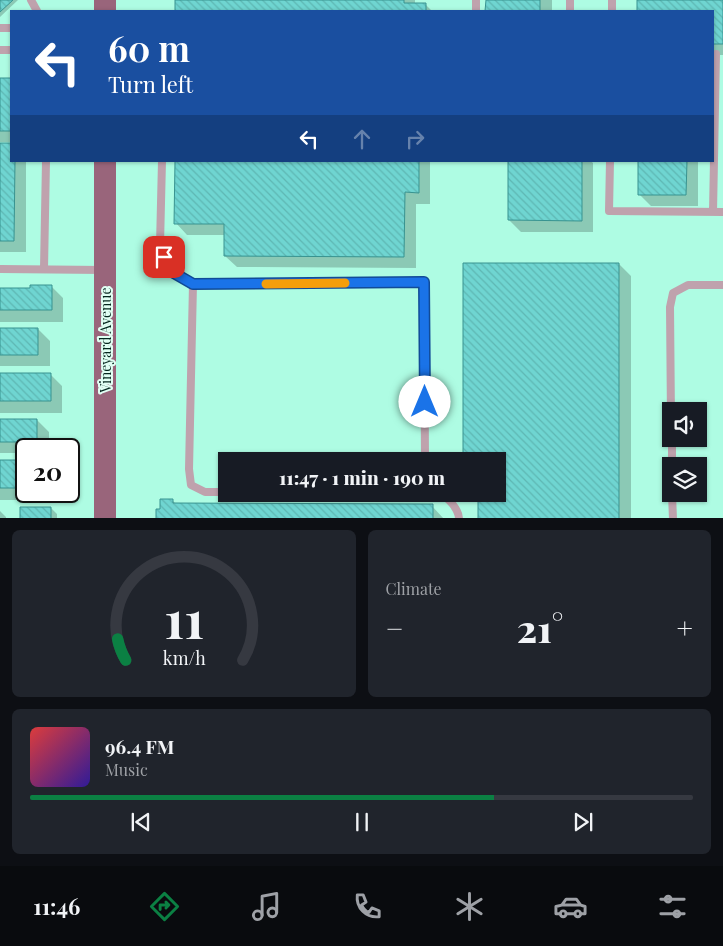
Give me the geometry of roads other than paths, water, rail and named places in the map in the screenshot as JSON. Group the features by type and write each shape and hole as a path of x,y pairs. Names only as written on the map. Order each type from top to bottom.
{"main road":[{"name":"Vineyard Avenue","path":"105,162 105,518"}],"lane":[{"path":"713,212 717,54"},
{"path":"44,269 46,162"},
{"path":"162,162 160,245 167,269 193,284 424,282 425,452"},
{"path":"610,162 610,211 723,212"},
{"path":"0,269 105,270"},
{"path":"193,284 189,469 191,485 205,492 218,492"},
{"path":"671,402 670,307 673,293 688,285 723,286"},
{"path":"450,502 459,513 459,518"},
{"path":"672,502 673,518"}]}
